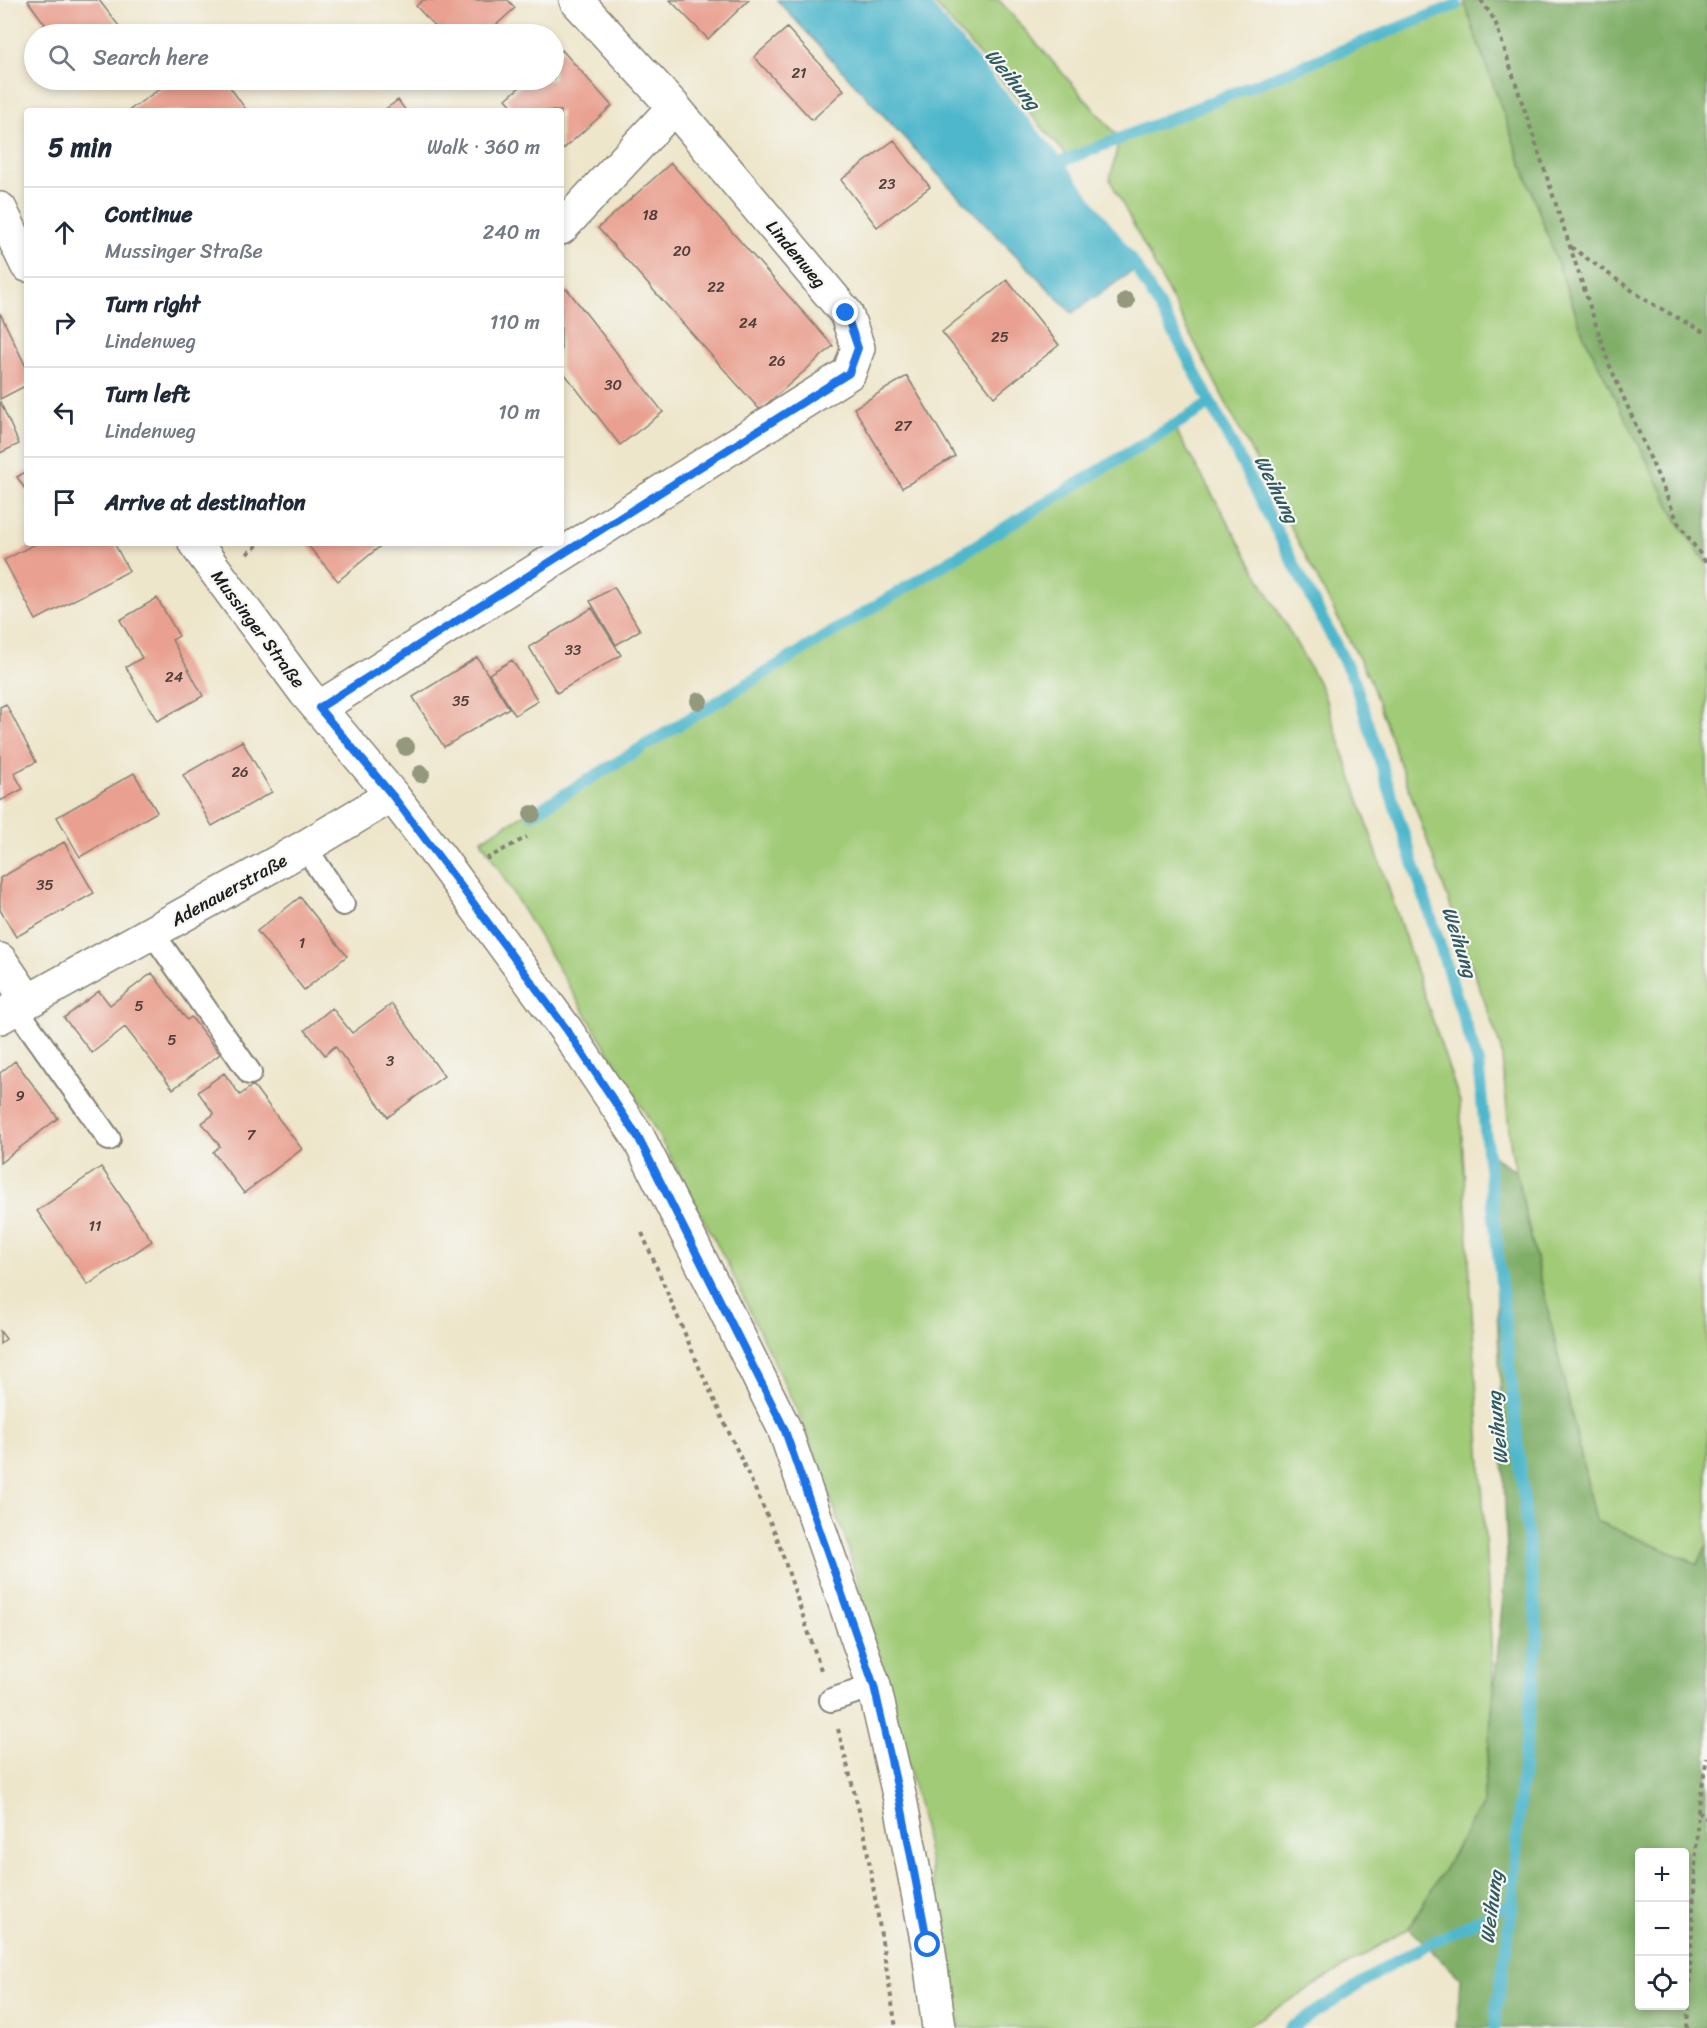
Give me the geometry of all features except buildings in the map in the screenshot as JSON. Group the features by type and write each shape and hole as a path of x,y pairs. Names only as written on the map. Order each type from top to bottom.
{"street":[{"name":"Lindenweg","path":"319,708 849,373 858,348 846,313 674,107 576,0"},
{"path":"564,225 674,107"},
{"path":"0,209 24,259"},
{"name":"Mussinger Straße","path":"197,546 268,644 392,795 567,1030 638,1137 784,1428 874,1686 900,1799 928,1945 939,2028"},
{"name":"Adenauerstraße","path":"15,1009 305,847 392,795"},
{"path":"0,960 15,1009"}],"lane":[{"name":"Adenauerstraße","path":"305,847 343,904"},
{"name":"Adenauerstraße","path":"152,932 250,1072"},
{"path":"15,1009 110,1139"},
{"path":"831,1700 874,1686"}],"path":[{"path":"1481,0 1495,21 1609,364 1678,522 1707,564"},
{"path":"1570,247 1647,301 1707,334"},
{"path":"454,877 527,837"},
{"path":"639,1227 699,1367 776,1535 831,1700 864,1830 896,2028"},
{"path":"1687,2028 1698,1810 1707,1758"},
{"path":"1698,1810 1707,1819"}],"green space":[{"path":"931,0 999,0 1120,139 1467,4 1496,93 1584,336 1678,522 1707,564 1707,1545 1698,1564 1596,1521 1511,1150 1501,1048 1370,680 1110,180 1119,139 1069,158"},
{"path":"1464,0 1707,0 1707,564 1678,522 1584,336"},
{"path":"1173,425 1322,689 1460,1102 1494,1693 1483,1804 1409,1928 1244,2028 959,2028 957,2003 919,1807 845,1537 800,1417 727,1263 655,1129 481,840"},
{"path":"1491,1155 1516,1171 1596,1521 1698,1564 1707,1545 1707,2028 1457,2028 1460,1978 1409,1928 1483,1803 1507,1554"}],"water":[{"path":"777,0 920,0 1058,163 1137,268 1072,313 946,183"}],"waterway":[{"name":"Weihung","path":"920,0 1058,163 1137,268 1176,336 1354,680 1478,1063 1538,1636 1520,1795 1513,1902 1494,2028"},
{"path":"1058,163 1456,5"},
{"path":"532,814 1211,403"},
{"path":"1290,2028 1398,1960 1513,1902"}],"route":[{"path":"846,313 858,348 849,373 319,708 392,795 454,877 567,1030 638,1137 784,1428 874,1686 900,1799 928,1945"}]}
